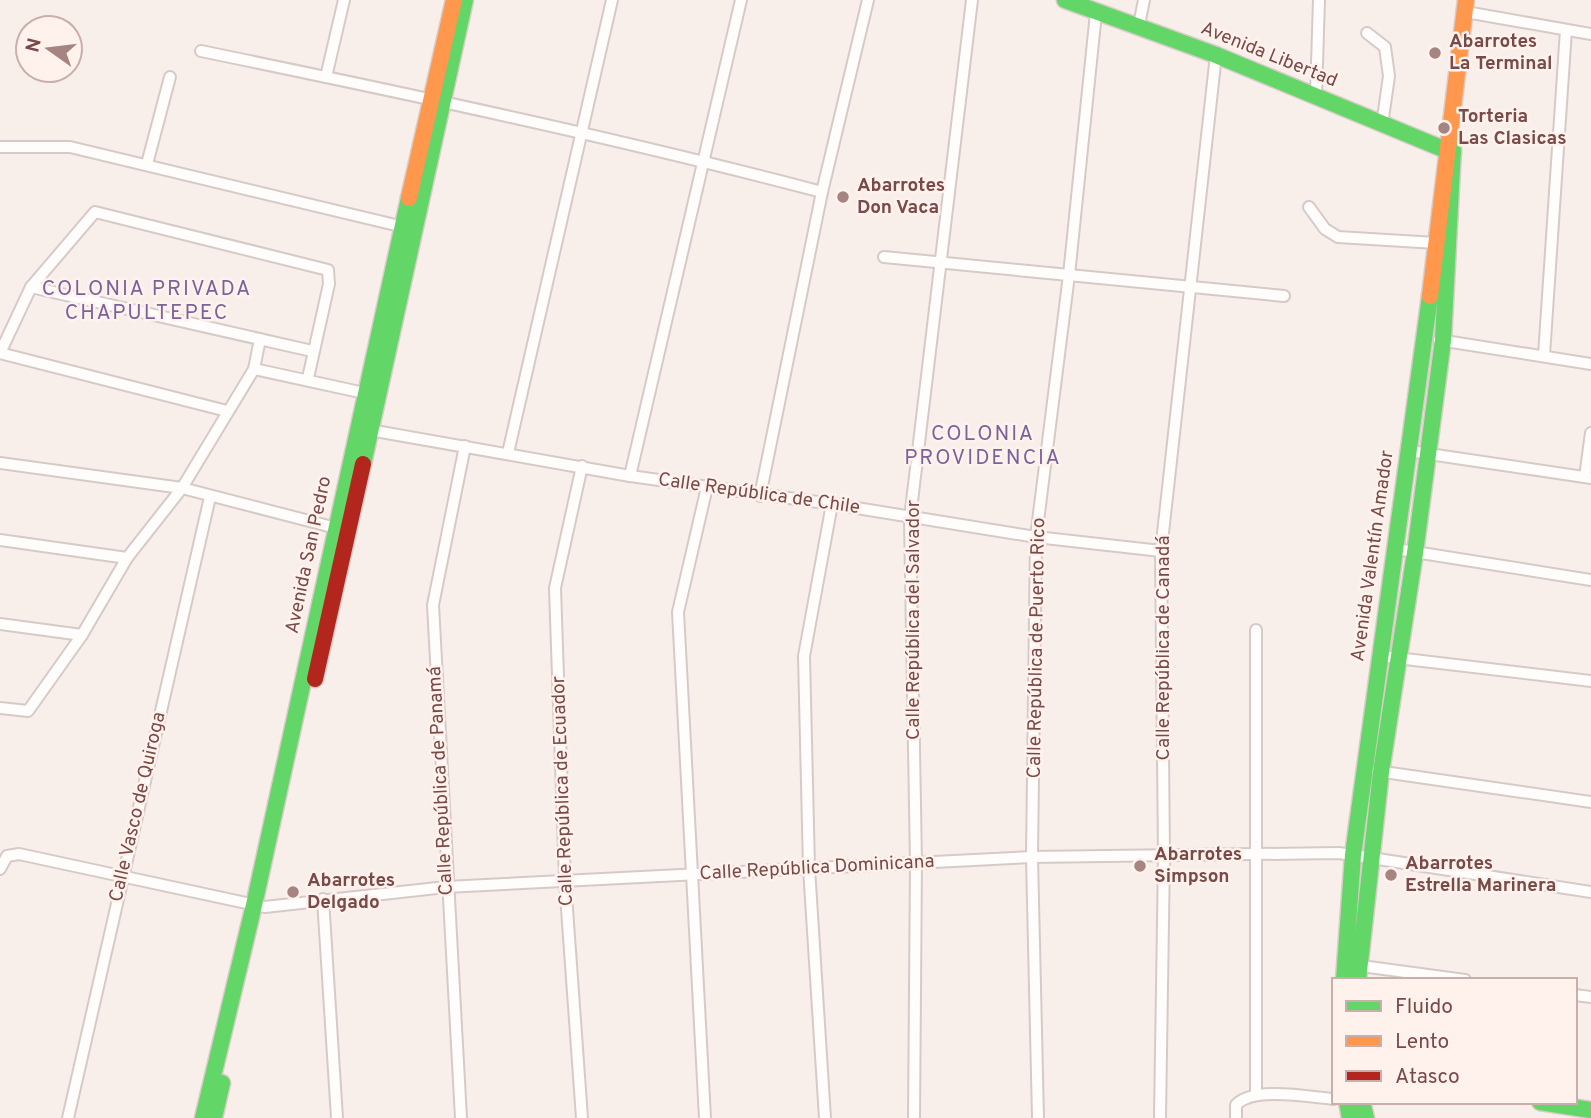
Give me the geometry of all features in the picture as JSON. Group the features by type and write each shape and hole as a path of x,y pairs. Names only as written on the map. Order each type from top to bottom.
{"main road":[{"name":"Avenida San Pedro","path":"214,1118 371,395 410,228 437,100 454,0"},
{"name":"Avenida San Pedro","path":"437,100 465,0"},
{"name":"Avenida Libertad","path":"1065,0 1096,13 1139,25 1382,125 1450,148"},
{"name":"Avenida Valentín Amador","path":"1351,972 1353,855 1425,340 1466,6"},
{"name":"Avenida Valentín Amador","path":"1351,972 1400,658 1443,340 1450,148"},
{"name":"Avenida San Pedro","path":"203,1118 260,906"},
{"path":"1553,1104 1591,1110"}],"street":[{"path":"326,77 344,0"},
{"path":"508,453 612,0"},
{"path":"630,476 741,0"},
{"path":"760,496 822,192 868,0"},
{"name":"Calle República del Salvador","path":"914,1118 916,863 910,518 972,0"},
{"path":"1139,25 1144,0"},
{"path":"1316,96 1319,0"},
{"path":"1466,6 1591,34"},
{"name":"Calle República de Puerto Rico","path":"1038,1118 1032,857 1036,537 1069,275 1096,13"},
{"path":"1544,355 1566,30"},
{"path":"1367,33 1385,47 1389,76 1382,125"},
{"path":"201,51 583,133 822,192"},
{"name":"Calle República de Canadá","path":"1160,1118 1164,856 1161,551 1216,55"},
{"path":"147,164 170,77"},
{"path":"0,147 69,147 410,228"},
{"path":"1309,207 1325,229 1338,237 1436,243"},
{"path":"227,411 0,353 31,287 94,212 328,270 329,284 308,379"},
{"path":"884,257 1284,296"},
{"path":"31,287 313,351"},
{"path":"0,708 28,711 82,635 127,558 183,488 254,369 260,339"},
{"path":"1425,340 1443,340 1591,364"},
{"path":"254,369 371,395"},
{"name":"Calle República de Chile","path":"364,429 760,496 832,503 1036,537 1161,551"},
{"path":"1409,451 1588,477 1591,433"},
{"name":"Calle República de Panamá","path":"461,1118 446,887 433,605 465,446"},
{"path":"0,463 183,488 343,530"},
{"name":"Calle República de Ecuador","path":"582,467 555,588 565,881 582,1118"},
{"path":"705,1118 678,612 707,486"},
{"name":"Calle Vasco de Quiroga","path":"68,1118 121,875 210,497"},
{"path":"825,1118 809,868 804,656 832,503"},
{"path":"0,540 127,558"},
{"path":"1396,549 1591,580"},
{"path":"0,624 82,635"},
{"path":"1256,630 1256,1094"},
{"path":"1380,656 1591,681"},
{"path":"1364,769 1591,802"},
{"path":"0,869 7,856 19,855 260,906"},
{"name":"Calle República Dominicana","path":"260,906 446,887 1032,857 1353,855 1591,892"},
{"path":"323,899 337,1118"},
{"path":"1351,972 1436,978"},
{"path":"1237,1118 1236,1105 1242,1098 1256,1094 1332,1099"}],"traffic: fast":[{"path":"363,464 465,0"},
{"path":"1065,0 1216,55 1453,153"},
{"path":"1358,978 1381,772 1415,553 1443,340 1453,149"},
{"path":"203,1118 254,905 409,198"},
{"path":"1344,978 1353,855 1430,296"},
{"path":"214,1118 222,1083"},
{"path":"1347,1104 1350,1118"},
{"path":"1362,1104 1366,1118"},
{"path":"1553,1104 1591,1110"}],"traffic: slow":[{"path":"409,198 454,0"},
{"path":"1430,296 1466,0"}],"traffic: jam":[{"path":"315,679 363,464"}],"place":[{"name":"Abarrotes La Terminal","path":"1435,53"},
{"name":"Torteria Las Clasicas","path":"1444,128"},
{"name":"Abarrotes Don Vaca","path":"843,197"},
{"name":"Abarrotes Simpson","path":"1140,866"},
{"name":"Abarrotes Estrella Marinera","path":"1391,875"},
{"name":"Abarrotes Delgado","path":"293,892"}],"district":[{"name":"COLONIA PRIVADA CHAPULTEPEC","path":"147,301"},
{"name":"COLONIA PROVIDENCIA","path":"983,446"}]}
